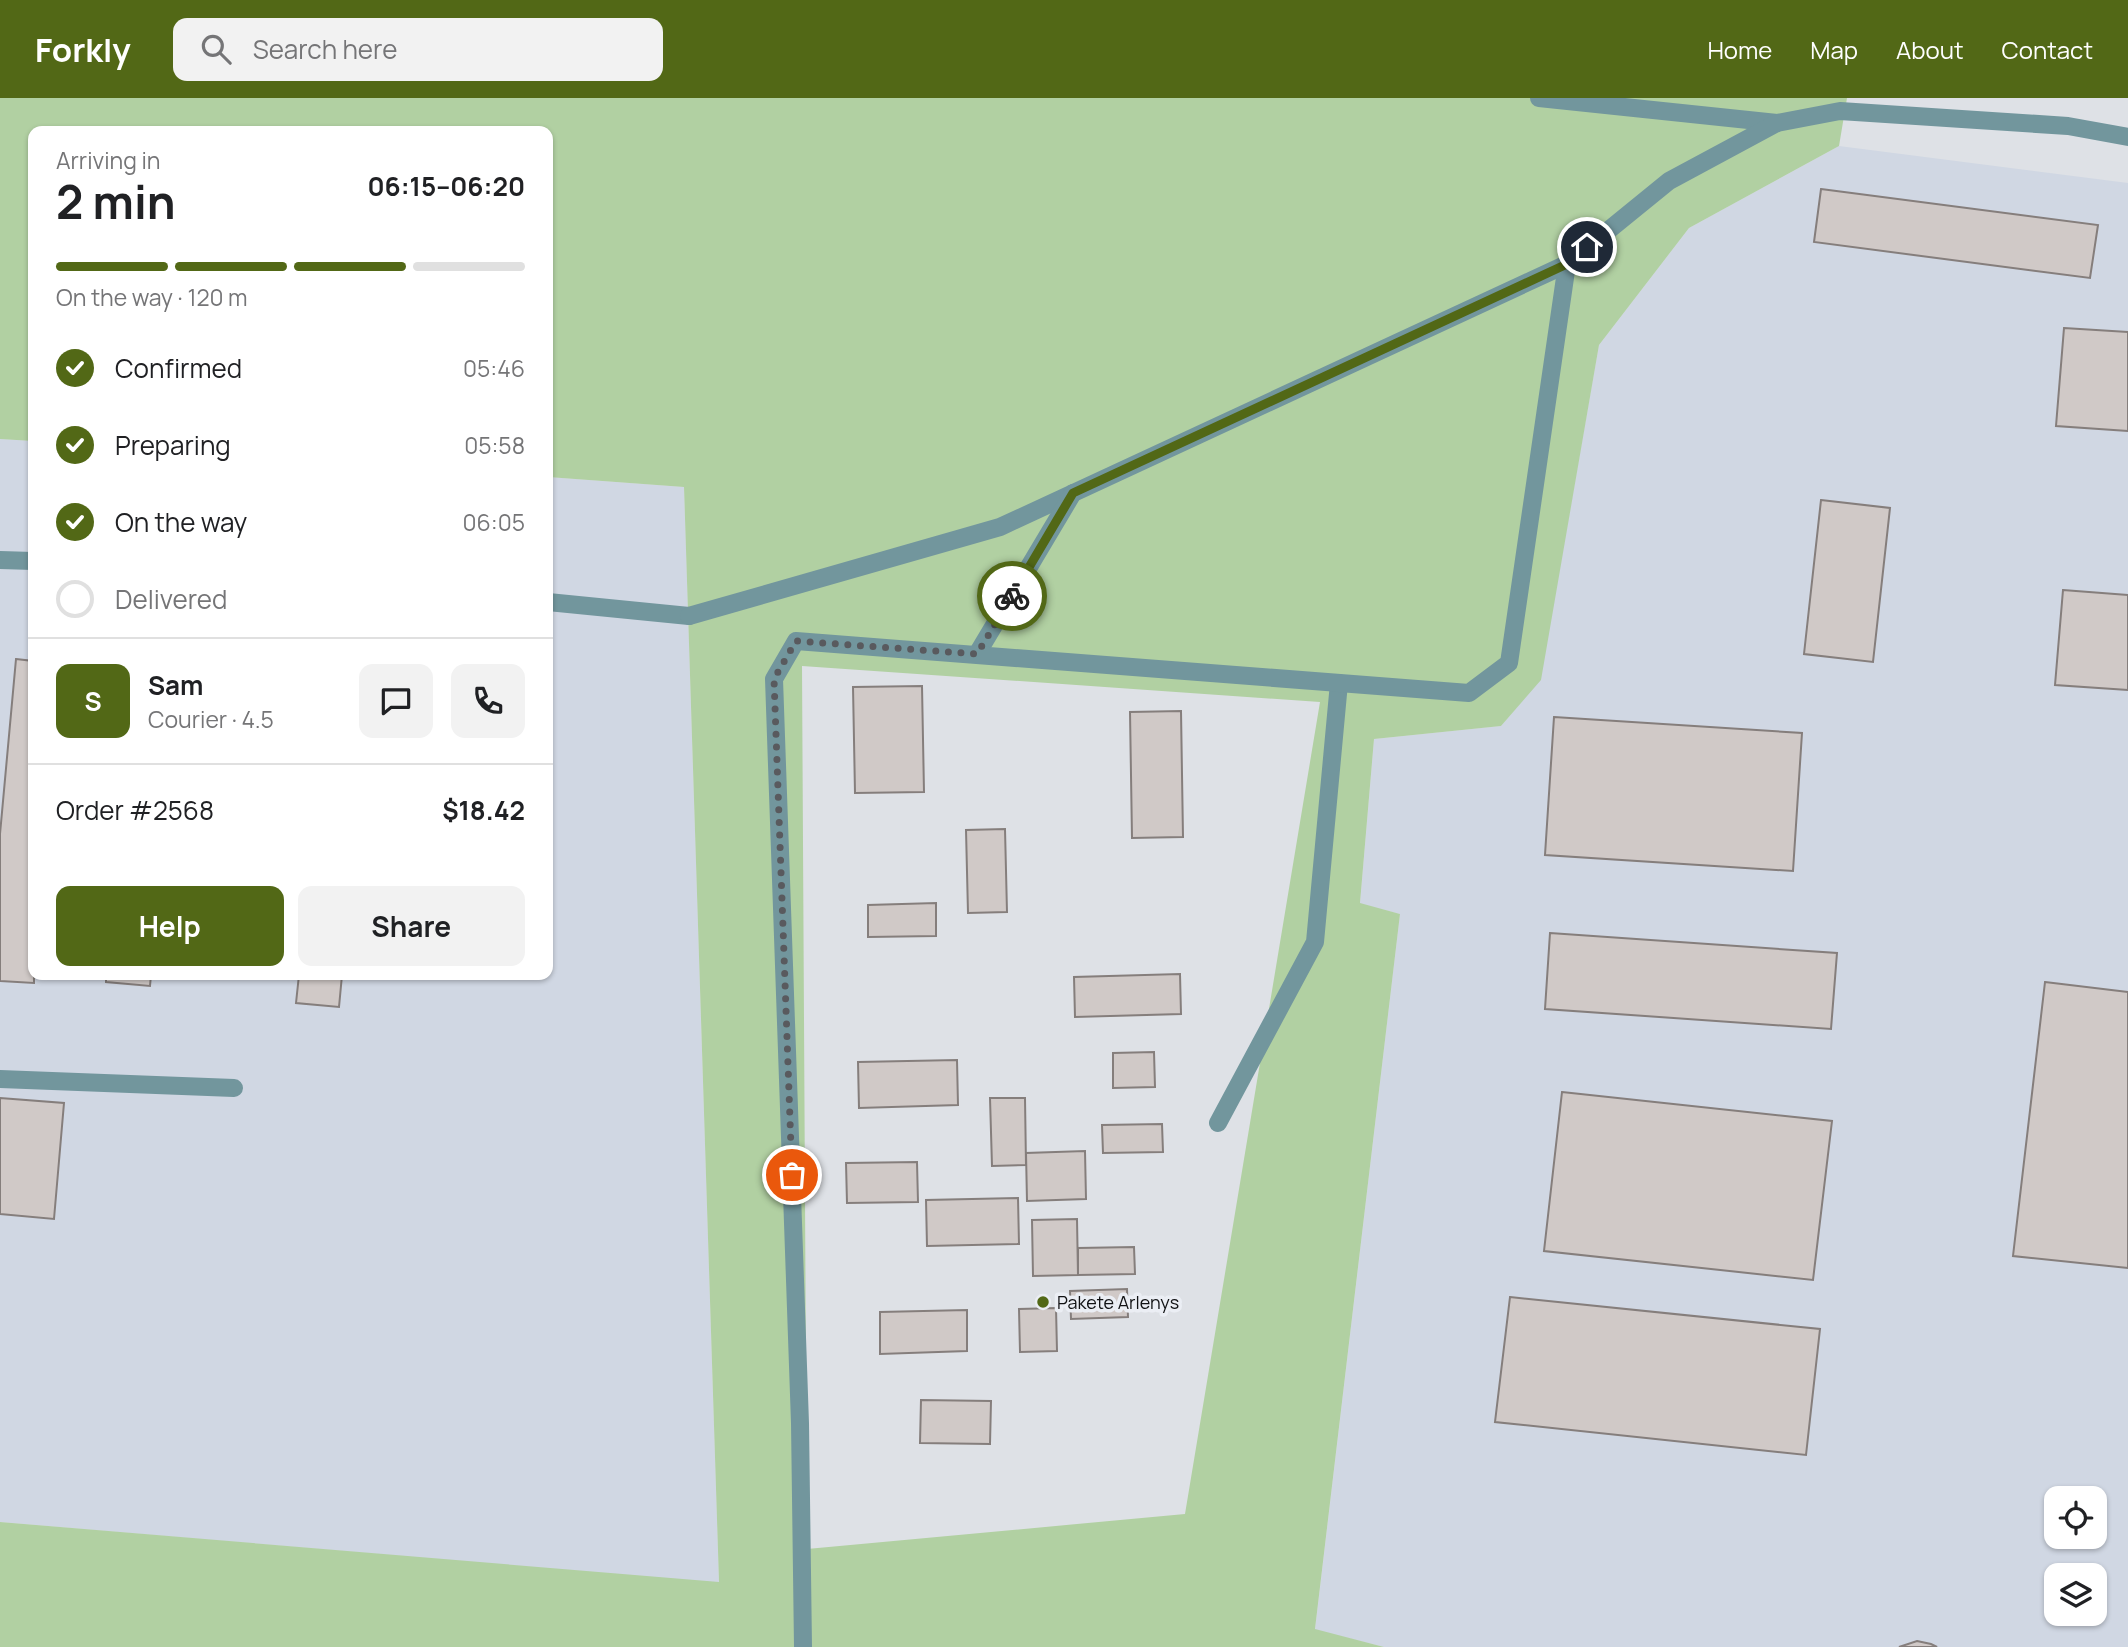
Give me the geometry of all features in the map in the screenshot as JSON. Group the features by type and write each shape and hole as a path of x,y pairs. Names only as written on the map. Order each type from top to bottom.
{"street":[{"path":"1539,98 1777,123 1840,111 2068,127 2128,137"},
{"path":"553,602 689,616 1000,527 1567,264 1669,181 1777,123"},
{"path":"803,1647 800,1423 774,679 796,641 1469,693 1508,663 1567,264"},
{"path":"977,654 1073,493"},
{"path":"0,560 28,561"},
{"path":"1218,1123 1315,942 1339,683"},
{"path":"0,1079 233,1088"}],"shaded area":[{"path":"1839,146 2128,183 2128,1647 1384,1647 1315,1630 1400,914 1360,904 1374,739 1501,726 1540,680 1599,345 1689,228"},
{"path":"0,439 28,441 28,980 553,980 553,477 684,487 719,1583 0,1522"}],"green space":[{"path":"0,98 1847,98 1839,146 1689,228 1599,345 1541,680 1501,726 1374,739 1360,903 1400,914 1315,1629 1384,1647 0,1647 0,1522 719,1582 684,487 553,477 553,126 28,126 28,441 0,439","holes":["802,666 1320,702 1185,1514 807,1549"]}],"building":[{"path":"1821,189 2098,225 2090,278 1814,242"},
{"path":"2064,328 2128,332 2128,431 2056,426"},
{"path":"1821,500 1890,508 1873,662 1804,654"},
{"path":"2063,590 2128,595 2128,690 2055,685"},
{"path":"16,659 28,660 28,980 34,980 34,983 0,981 0,834"},
{"path":"922,686 924,792 855,793 853,687"},
{"path":"1181,711 1183,837 1132,838 1130,712"},
{"path":"1554,717 1802,733 1793,871 1545,855"},
{"path":"1005,829 1007,912 968,913 966,830"},
{"path":"936,903 936,936 868,937 868,905"},
{"path":"1550,933 1837,953 1831,1029 1545,1009"},
{"path":"1180,974 1181,1014 1075,1017 1074,977"},
{"path":"106,980 151,980 150,986"},
{"path":"298,980 342,980 339,1007 296,1003"},
{"path":"2045,982 2128,992 2128,1268 2013,1256"},
{"path":"1154,1052 1155,1087 1113,1088 1113,1053"},
{"path":"957,1060 958,1105 859,1108 858,1062"},
{"path":"1562,1092 1832,1121 1813,1280 1544,1251"},
{"path":"0,1098 64,1103 54,1219 0,1214"},
{"path":"990,1098 1025,1098 1026,1165 992,1166"},
{"path":"1162,1124 1163,1152 1103,1153 1102,1125"},
{"path":"1085,1151 1086,1199 1027,1201 1026,1153"},
{"path":"917,1162 918,1202 847,1203 846,1163"},
{"path":"1018,1198 1019,1244 927,1246 926,1200"},
{"path":"1077,1219 1078,1275 1033,1276 1032,1220"},
{"path":"1134,1247 1135,1274 1078,1275 1078,1248"},
{"path":"1127,1289 1128,1317 1071,1319 1070,1291"},
{"path":"1510,1297 1820,1329 1806,1455 1495,1422"},
{"path":"1056,1308 1057,1351 1020,1352 1019,1309"},
{"path":"967,1310 967,1351 880,1354 880,1312"},
{"path":"921,1400 991,1401 990,1444 920,1443"},
{"path":"1917,1641 1931,1644 1937,1647 1899,1647"}],"way so far":[{"path":"792,1175 774,679 796,641 977,654 1012,596"}],"place":[{"name":"Pakete Arlenys","path":"1043,1302"}],"route":[{"path":"1012,596 1073,493 1567,264 1587,247"}]}
